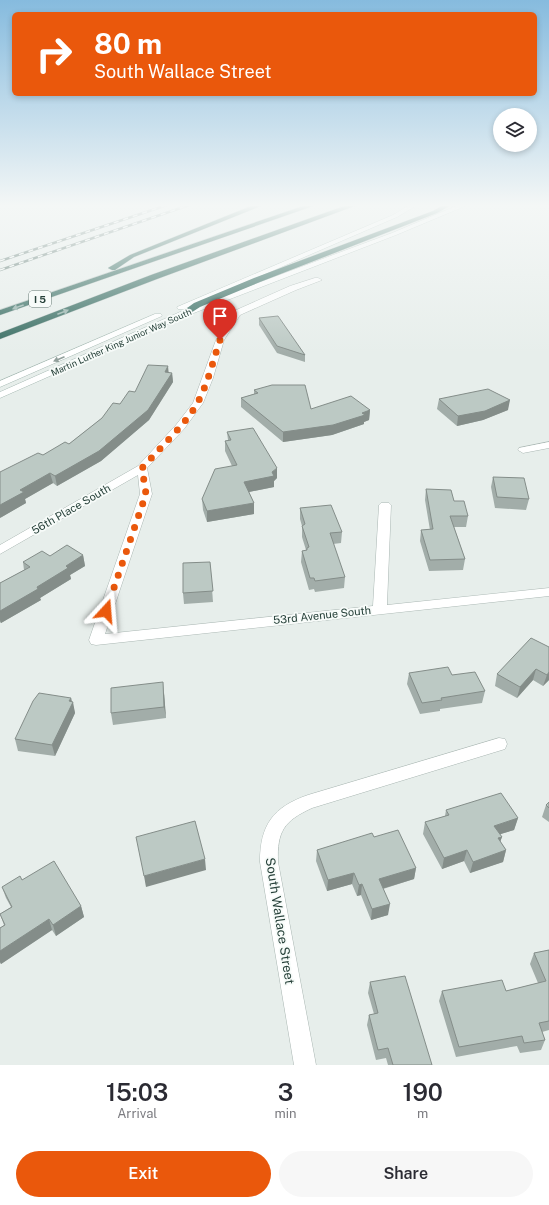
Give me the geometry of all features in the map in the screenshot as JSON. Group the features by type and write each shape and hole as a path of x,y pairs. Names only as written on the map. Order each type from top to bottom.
{"highway":[{"path":"81,284 138,254"},
{"name":"I 5","path":"0,313 170,254"},
{"name":"I 5","path":"0,336 219,254"},
{"path":"183,314 197,305 244,285 326,254"}],"main road":[{"name":"Martin Luther King Junior Way South","path":"0,384 306,254"},
{"name":"Martin Luther King Junior Way South","path":"0,395 183,314 342,254"},
{"path":"142,468 180,427 198,403 220,340 237,313 280,293 318,280"},
{"path":"523,450 549,445"},
{"name":"56th Place South","path":"0,550 142,468"},
{"name":"53rd Avenue South","path":"142,468 146,494 96,640 549,592"},
{"path":"380,609 385,505"},
{"name":"South Wallace Street","path":"305,1065 269,862 269,838 273,829 286,813 308,802 499,744"}],"building":[{"path":"278,316 305,355 277,346 259,318"},
{"path":"148,365 168,366 165,372 172,373 148,410 99,451 55,476 50,473 20,490 24,492 0,505 0,472 38,453 43,455 65,442 69,444 102,418 113,403 120,404 129,391 135,392"},
{"path":"272,385 305,385 311,409 351,396 370,410 362,413 365,415 333,425 283,432 241,398 258,393 254,390"},
{"path":"488,389 510,400 485,411 458,416 439,399"},
{"path":"253,428 277,468 272,472 274,476 244,482 254,503 207,511 202,499 215,469 237,465 225,441 231,440 227,432"},
{"path":"493,477 524,478 529,499 497,497"},
{"path":"426,489 451,490 454,501 464,501 468,516 450,516 465,559 430,560 421,530 433,529"},
{"path":"331,505 342,532 330,533 345,577 315,581 314,578 310,578 302,551 307,550 309,547 302,526 305,524 300,508"},
{"path":"67,545 83,555 66,566 68,568 37,587 38,589 0,611 0,583 30,567 23,562 42,551 50,556"},
{"path":"210,562 213,591 183,593 183,563"},
{"path":"531,638 549,647 549,672 547,675 536,669 520,687 497,674"},
{"path":"448,667 452,675 475,672 485,691 441,698 442,700 422,703 409,673"},
{"path":"163,682 164,707 111,713 111,688"},
{"path":"39,693 71,698 69,701 73,702 52,745 15,739 33,701"},
{"path":"501,793 518,818 494,826 502,837 498,838 506,850 473,862 467,850 444,858 425,822 449,815 446,810"},
{"path":"195,821 205,859 144,876 136,837"},
{"path":"398,830 416,868 379,879 390,904 372,909 362,884 359,885 354,873 328,880 317,850 372,833 374,837"},
{"path":"54,861 81,906 53,925 49,919 0,951 0,928 5,925 0,914 12,907 2,887 20,876 22,880"},
{"path":"549,950 549,1021 539,1023 545,1040 524,1043 522,1036 459,1047 442,991 502,980 506,991 546,981 534,953"},
{"path":"405,976 432,1065 393,1065 388,1048 378,1050 369,1015 378,1013 370,982"}],"railway":[{"path":"0,261 22,254"},
{"path":"0,270 47,254"}],"route":[{"path":"106,611 146,494 142,468 180,427 198,403 220,340"}]}
